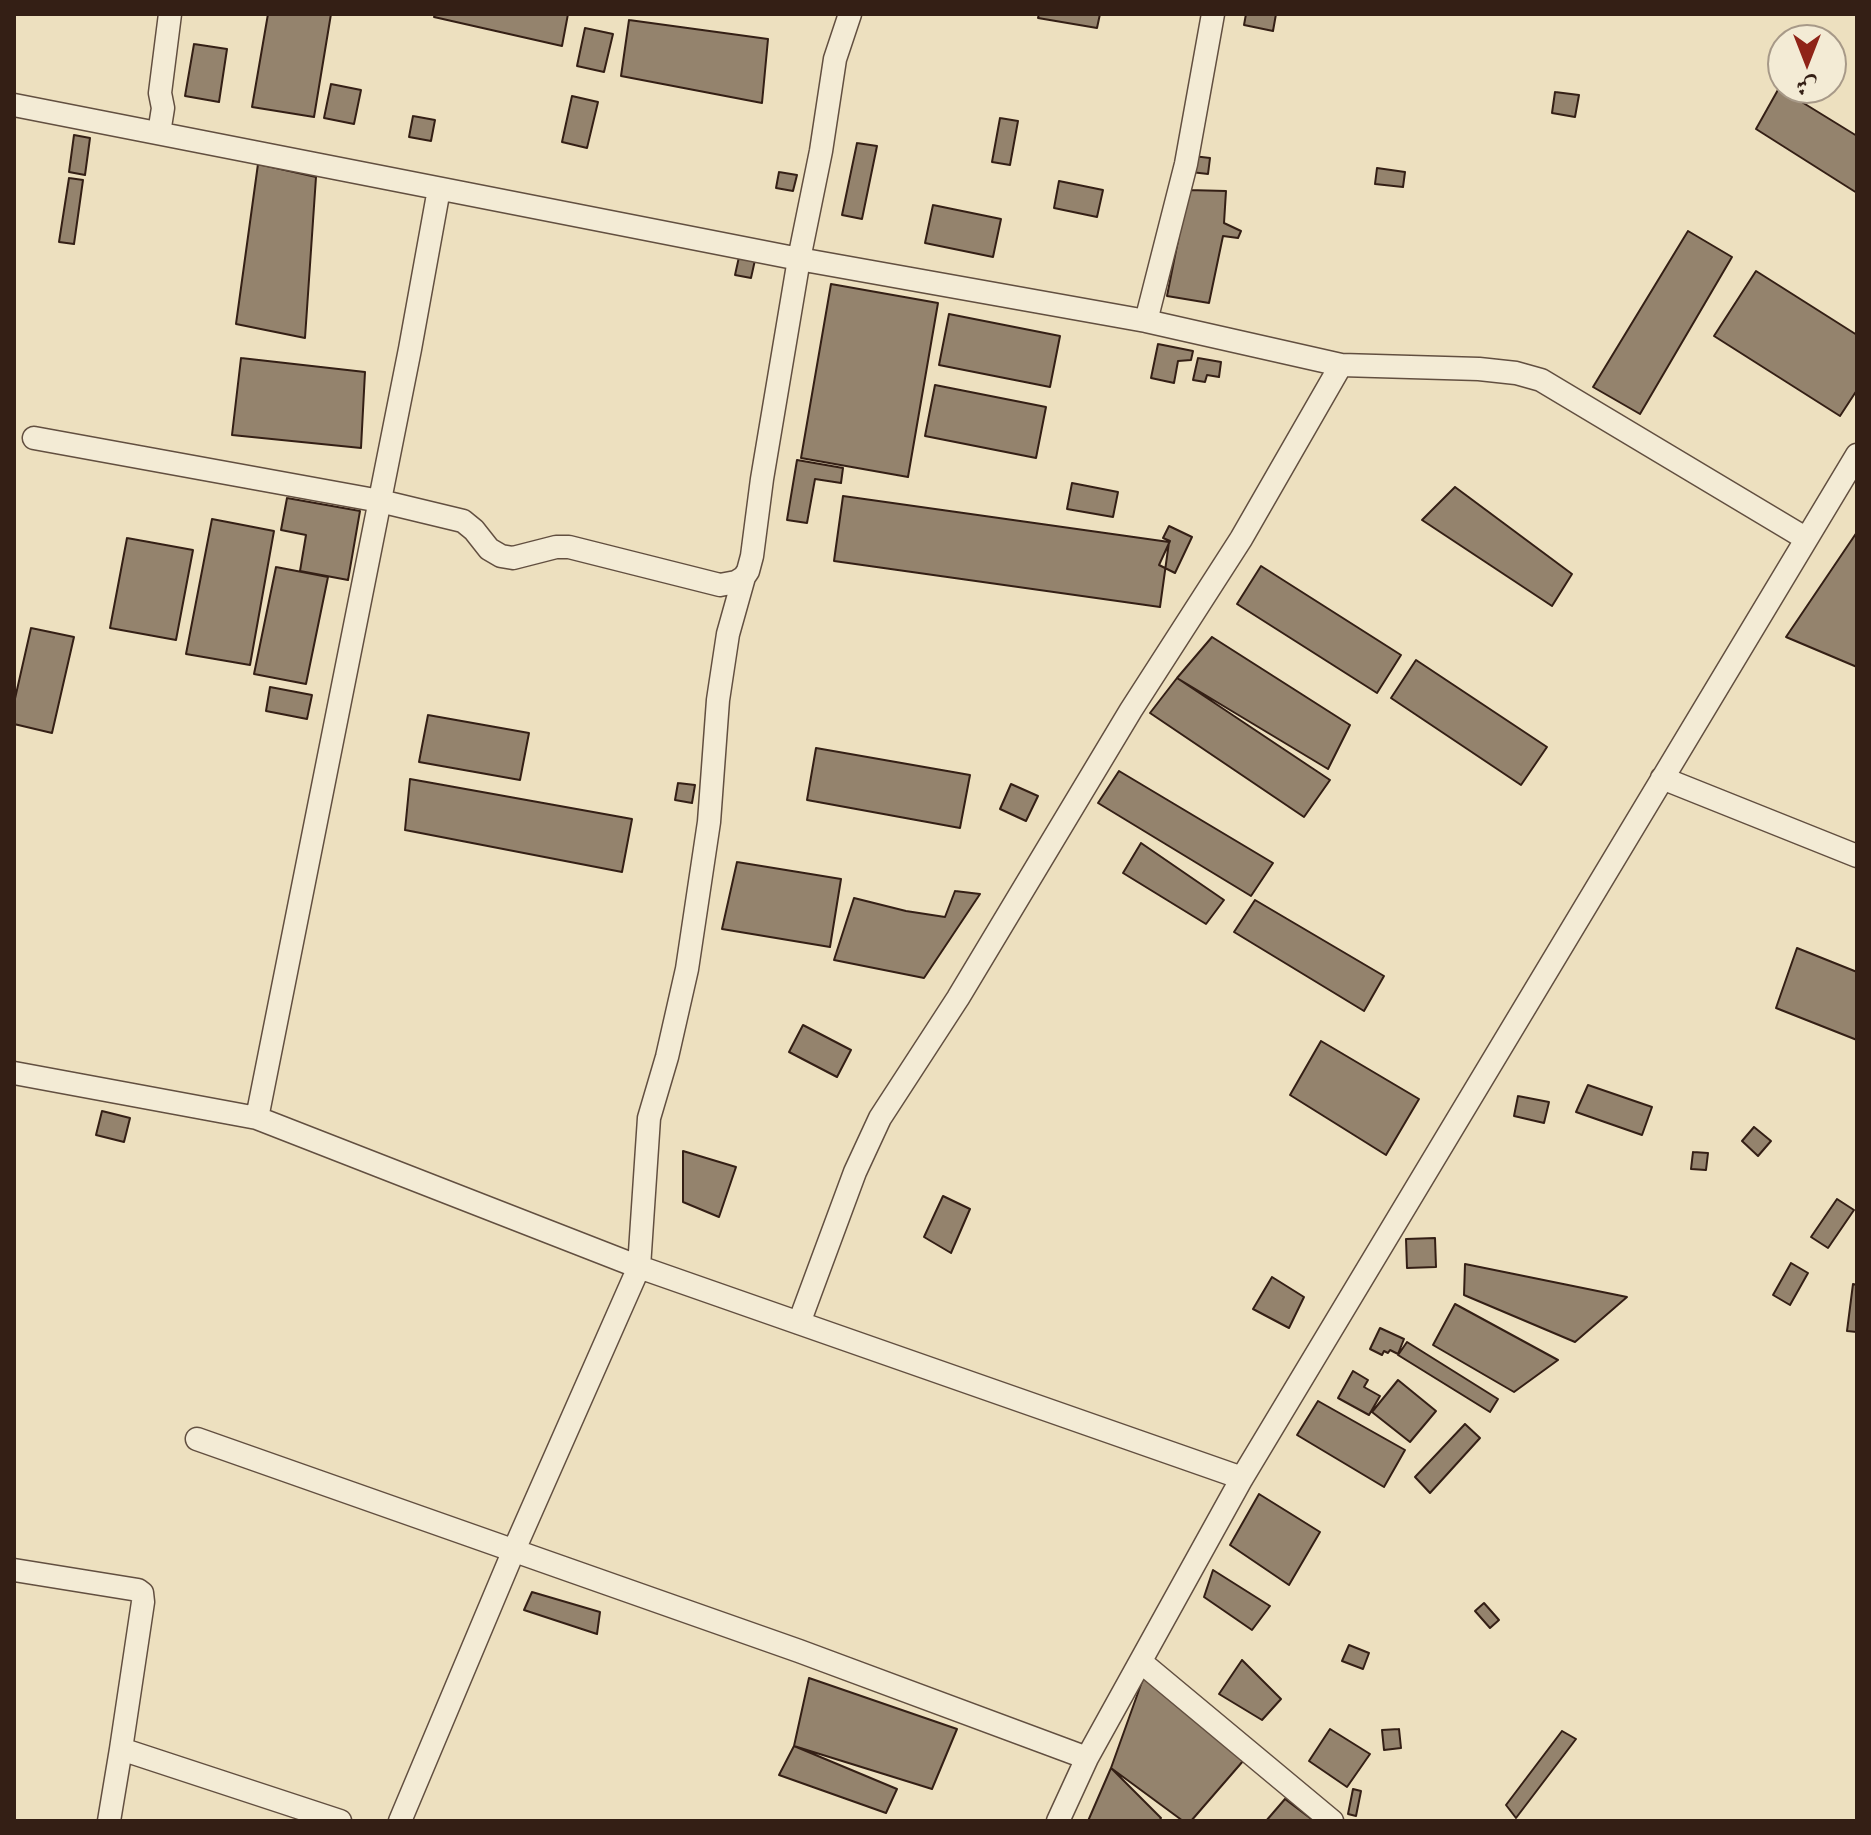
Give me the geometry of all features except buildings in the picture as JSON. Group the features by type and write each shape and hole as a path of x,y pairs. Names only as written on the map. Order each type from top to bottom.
{"street":[{"path":"159,133 163,108 160,93 170,14"},
{"path":"400,1821 514,1550 639,1267 649,1118 687,969 709,822 718,700 728,634 752,556 762,479 835,59 850,14"},
{"path":"1146,321 1186,164 1213,14"},
{"path":"14,105 799,259 1146,321 1341,365 1516,373 1541,380 1805,538"},
{"path":"257,1118 439,189"},
{"path":"799,1323 851,1182 880,1118 958,998 1131,710 1241,539 1341,365"},
{"path":"34,438 380,501 463,521 470,525 489,549 501,556 513,558 556,547 569,547 720,585 744,577"},
{"path":"1058,1821 1087,1758 1242,1478 1805,538 1854,465"},
{"path":"1662,778 1857,856"},
{"path":"14,1073 257,1118 639,1267 1242,1478"},
{"path":"197,1439 799,1651 1087,1758"},
{"path":"14,1570 142,1593 109,1821"},
{"path":"1141,1662 1332,1821"},
{"path":"121,1749 340,1821"}]}
